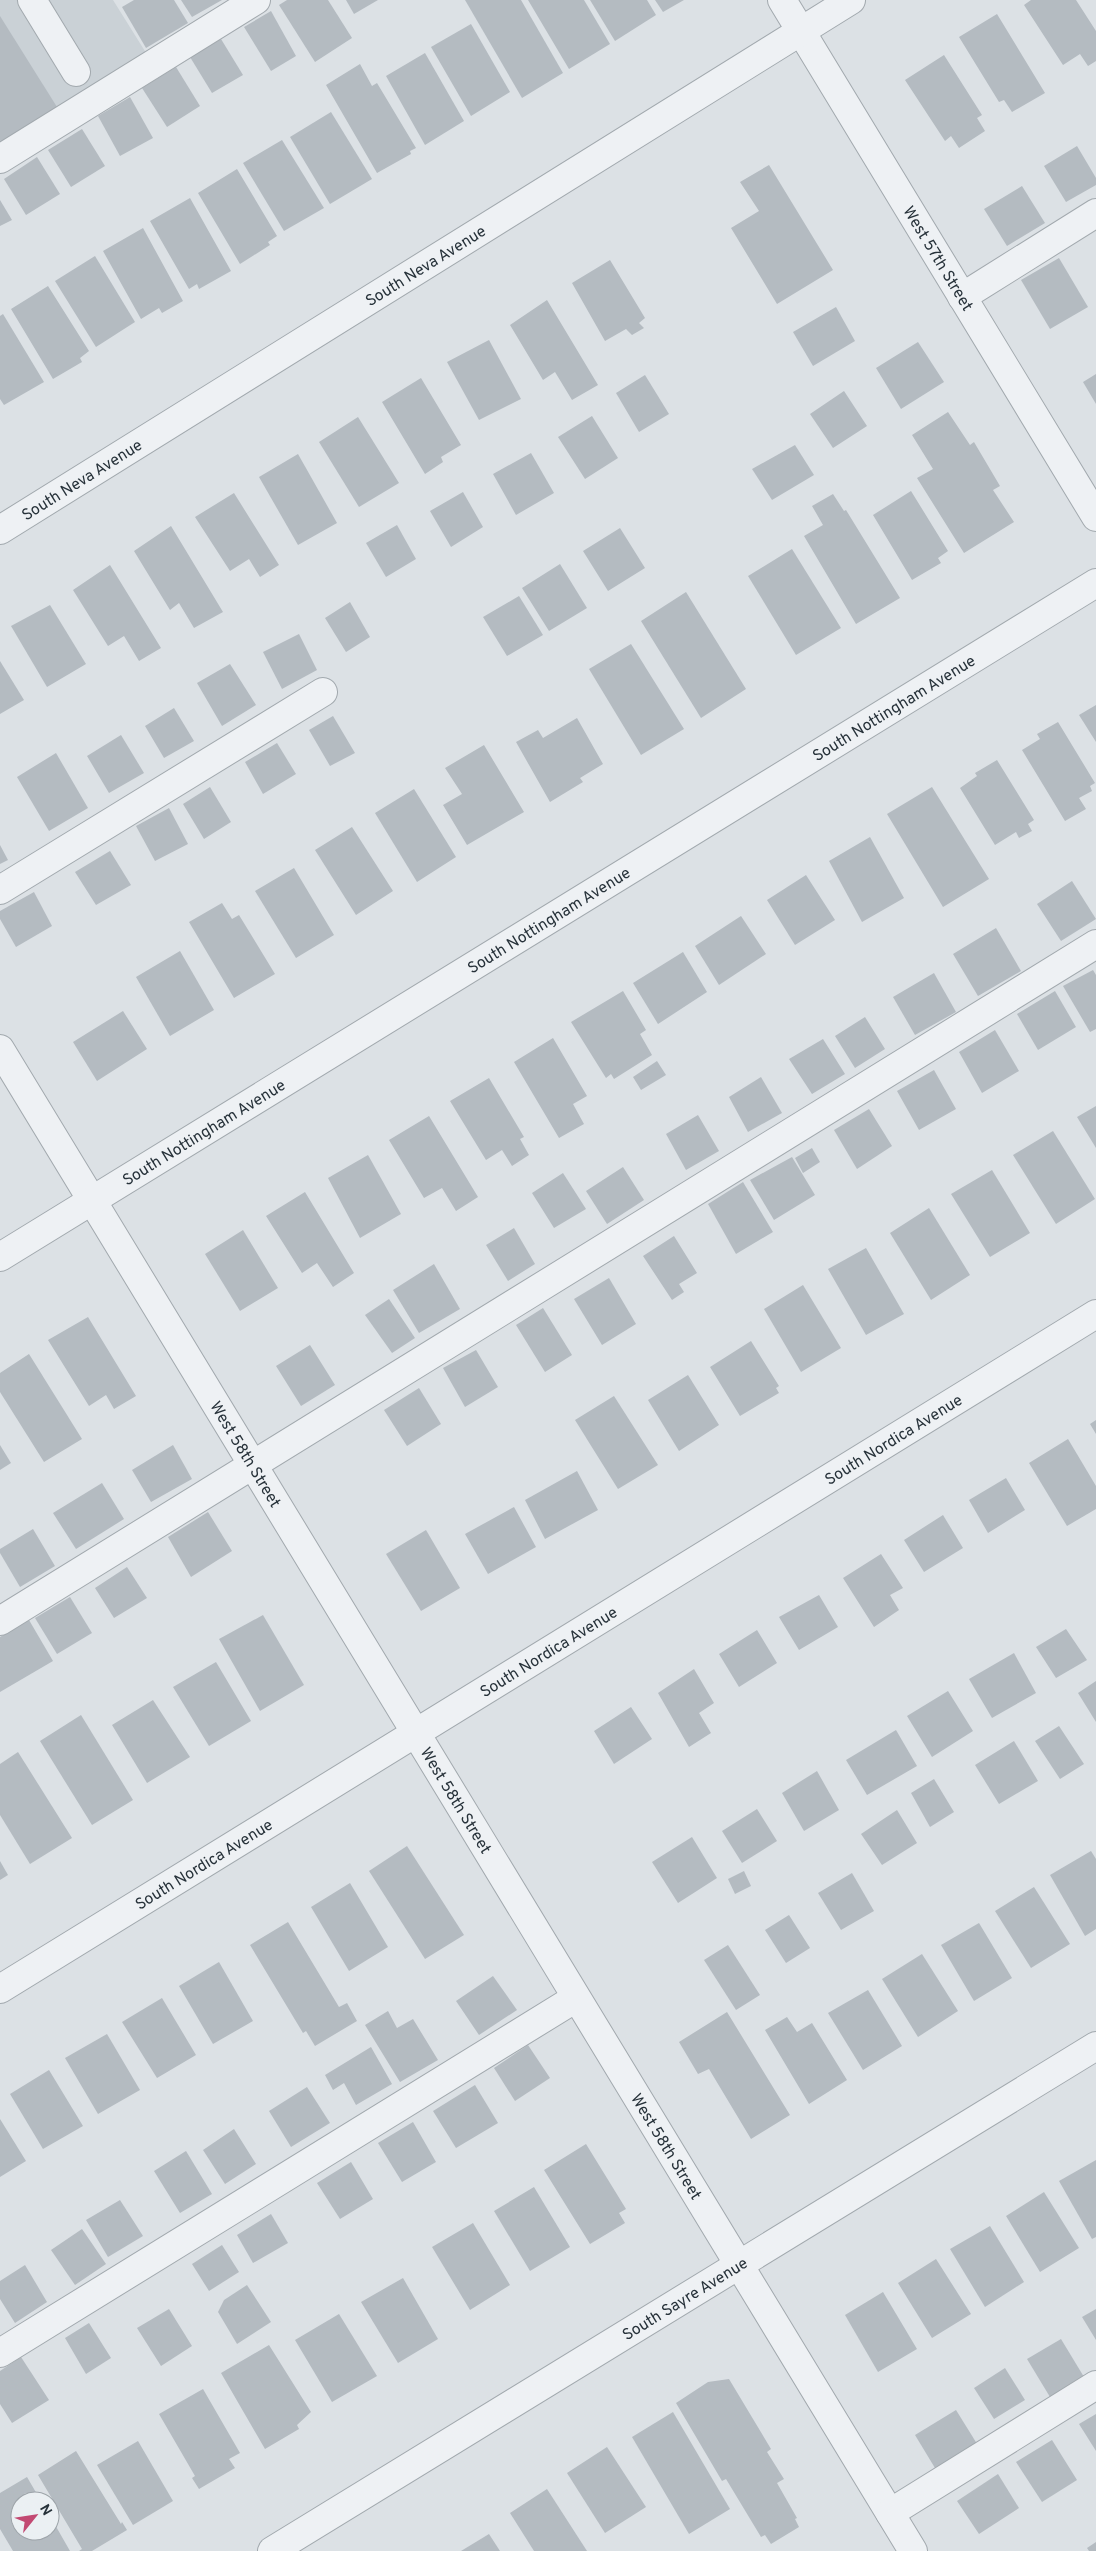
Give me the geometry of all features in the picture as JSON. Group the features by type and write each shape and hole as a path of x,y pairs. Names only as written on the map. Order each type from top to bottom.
{"street":[{"path":"32,0 76,72"},
{"path":"0,159 256,0"},
{"name":"West 57th Street","path":"782,0 1096,517"},
{"name":"South Neva Avenue","path":"0,530 851,0"},
{"path":"962,297 1096,213"},
{"name":"South Nottingham Avenue","path":"0,1257 1096,583"},
{"path":"0,890 323,692"},
{"path":"0,1620 1096,944"},
{"name":"West 58th Street","path":"0,1049 913,2551"},
{"name":"South Nordica Avenue","path":"0,1988 1096,1314"},
{"path":"0,2353 576,1998"},
{"name":"South Sayre Avenue","path":"272,2551 1096,2046"},
{"path":"890,2513 1096,2385"}],"shaded area":[{"path":"0,0 113,0 148,56 0,147"}],"building":[{"path":"134,0 174,0 188,23 146,48 122,7"},
{"path":"181,0 222,0 192,17"},
{"path":"287,0 328,0 352,38 315,62 279,5"},
{"path":"346,0 378,0 354,14"},
{"path":"465,0 521,0 563,73 522,98"},
{"path":"528,0 584,0 610,44 569,69"},
{"path":"590,0 647,0 656,15 615,41"},
{"path":"655,0 684,0 663,12"},
{"path":"1031,0 1076,0 1096,31 1096,61 1088,66 1080,54 1063,65 1024,5"},
{"path":"271,11 296,56 271,71 244,27"},
{"path":"997,14 1045,93 1012,112 1004,100 999,102 959,37"},
{"path":"0,16 57,107 1,142 0,140"},
{"path":"471,24 510,92 471,116 431,47"},
{"path":"221,39 243,75 212,93 190,57"},
{"path":"425,53 464,121 425,145 386,76"},
{"path":"944,55 982,115 977,118 985,131 959,148 951,136 945,141 905,80"},
{"path":"360,64 372,86 377,83 416,148 410,151 411,154 377,173 326,85"},
{"path":"176,67 200,106 167,127 142,88"},
{"path":"130,97 153,138 120,156 98,116"},
{"path":"331,112 372,179 330,204 290,137"},
{"path":"82,129 105,166 71,187 48,150"},
{"path":"282,140 324,208 284,231 243,163"},
{"path":"1077,146 1096,178 1096,185 1066,202 1044,166"},
{"path":"37,157 60,194 26,215 4,179"},
{"path":"769,165 833,270 777,304 731,228 759,211 740,182"},
{"path":"237,169 277,236 268,242 270,245 240,264 198,193"},
{"path":"1022,186 1045,223 1007,246 984,209"},
{"path":"190,198 231,271 199,289 197,284 189,289 150,221"},
{"path":"0,200 12,220 0,226"},
{"path":"143,228 183,301 162,313 159,308 141,319 103,251"},
{"path":"95,256 135,322 96,347 55,281"},
{"path":"1059,258 1088,307 1050,329 1021,280"},
{"path":"610,260 645,318 639,323 644,328 632,335 626,329 605,341 572,283"},
{"path":"48,286 89,351 80,358 82,362 53,379 11,309"},
{"path":"547,300 598,385 572,400 555,372 543,380 510,325"},
{"path":"836,307 855,341 813,366 793,332"},
{"path":"3,314 44,382 4,405 0,399 0,316"},
{"path":"489,340 521,399 479,420 447,362"},
{"path":"918,342 944,382 901,409 876,368"},
{"path":"1096,374 1096,404 1083,382"},
{"path":"645,375 669,414 639,432 616,393"},
{"path":"421,378 461,445 441,457 443,462 425,474 382,402"},
{"path":"844,391 867,426 833,448 810,414"},
{"path":"948,412 970,445 974,442 1000,486 993,490 1014,522 964,553 917,478 933,469 912,435"},
{"path":"592,416 618,458 585,479 558,437"},
{"path":"358,417 399,483 359,507 319,442"},
{"path":"795,445 814,475 772,500 752,469"},
{"path":"531,453 554,493 516,515 493,474"},
{"path":"298,454 337,523 298,545 259,477"},
{"path":"911,491 948,551 938,558 941,563 912,580 873,515"},
{"path":"463,492 483,527 451,547 430,511"},
{"path":"234,493 279,565 260,577 249,559 230,571 195,517"},
{"path":"833,494 844,511 846,510 900,598 856,624 804,536 823,525 812,506"},
{"path":"397,525 416,559 386,577 366,543"},
{"path":"171,526 223,612 194,628 179,603 170,610 134,551"},
{"path":"620,528 645,568 608,591 583,551"},
{"path":"792,549 841,628 796,655 748,576"},
{"path":"560,564 587,608 549,631 522,588"},
{"path":"110,565 161,648 139,661 124,636 108,646 73,590"},
{"path":"686,592 746,689 701,718 641,621"},
{"path":"519,596 543,635 507,656 483,617"},
{"path":"350,602 370,637 346,652 325,618"},
{"path":"50,605 86,664 47,687 11,626"},
{"path":"299,634 317,670 282,689 263,652"},
{"path":"631,644 684,729 641,755 589,669"},
{"path":"0,661 24,700 0,714"},
{"path":"230,664 256,705 222,726 197,683"},
{"path":"1096,705 1096,742 1079,715"},
{"path":"174,708 194,741 164,758 145,726"},
{"path":"333,716 355,753 330,766 309,730"},
{"path":"577,718 603,764 580,778 583,782 550,802 516,742 538,730 543,738"},
{"path":"1058,722 1095,783 1090,786 1092,791 1079,798 1086,809 1065,821 1022,750 1040,739 1037,734"},
{"path":"121,735 144,773 109,793 87,756"},
{"path":"277,743 296,774 263,794 245,762"},
{"path":"484,745 524,812 467,845 443,805 462,794 445,768"},
{"path":"56,753 88,808 49,831 17,777"},
{"path":"997,760 1034,820 1028,824 1032,831 1019,838 1016,832 995,845 960,788 977,776 975,773"},
{"path":"210,787 231,822 204,839 183,804"},
{"path":"932,787 989,879 943,907 887,814"},
{"path":"414,789 456,857 417,882 375,813"},
{"path":"169,808 188,844 155,861 136,826"},
{"path":"352,827 393,891 356,915 315,850"},
{"path":"870,837 904,898 862,922 829,861"},
{"path":"0,845 8,860 0,864"},
{"path":"110,851 131,885 96,905 75,872"},
{"path":"294,868 334,935 296,958 255,891"},
{"path":"806,875 835,920 795,945 767,900"},
{"path":"1072,881 1096,919 1061,941 1037,904"},
{"path":"34,892 52,926 16,947 0,919 0,911"},
{"path":"222,903 232,919 239,915 275,974 234,998 189,922"},
{"path":"741,916 766,954 719,985 695,946"},
{"path":"996,928 1021,971 978,996 953,954"},
{"path":"180,951 214,1010 170,1036 136,977"},
{"path":"683,952 707,992 658,1024 633,983"},
{"path":"1093,970 1096,975 1096,1029 1090,1032 1063,986"},
{"path":"934,973 956,1012 915,1035 893,997"},
{"path":"623,991 646,1030 640,1034 652,1055 614,1079 611,1074 606,1078 571,1022"},
{"path":"1055,991 1076,1027 1038,1050 1017,1014"},
{"path":"123,1011 147,1049 97,1081 73,1042"},
{"path":"865,1017 885,1049 855,1068 835,1036"},
{"path":"995,1030 1019,1071 982,1093 959,1052"},
{"path":"553,1038 587,1096 573,1104 584,1124 559,1138 514,1062"},
{"path":"823,1039 845,1074 812,1094 789,1059"},
{"path":"657,1061 666,1075 641,1090 633,1077"},
{"path":"934,1070 956,1109 919,1130 897,1091"},
{"path":"761,1077 782,1113 748,1132 729,1097"},
{"path":"489,1078 524,1137 520,1139 529,1155 512,1166 502,1150 486,1160 450,1101"},
{"path":"1096,1106 1096,1148 1077,1117"},
{"path":"869,1109 892,1146 857,1169 834,1130"},
{"path":"698,1115 719,1151 686,1170 666,1134"},
{"path":"429,1116 478,1197 456,1211 442,1188 424,1198 389,1140"},
{"path":"1053,1131 1095,1199 1056,1224 1013,1155"},
{"path":"812,1148 820,1162 803,1173 795,1158"},
{"path":"368,1155 401,1214 360,1238 328,1178"},
{"path":"792,1157 815,1195 774,1220 750,1180"},
{"path":"623,1167 644,1200 607,1224 586,1191"},
{"path":"992,1170 1030,1233 990,1257 951,1194"},
{"path":"563,1173 586,1209 554,1228 532,1193"},
{"path":"743,1182 773,1232 736,1254 708,1204"},
{"path":"305,1192 354,1273 333,1287 317,1263 302,1273 266,1216"},
{"path":"929,1208 970,1275 931,1300 890,1233"},
{"path":"514,1228 535,1264 508,1281 486,1245"},
{"path":"243,1230 278,1288 240,1311 205,1254"},
{"path":"674,1236 697,1273 679,1284 684,1292 672,1300 643,1256"},
{"path":"866,1248 904,1314 866,1335 828,1269"},
{"path":"434,1264 460,1309 419,1333 393,1290"},
{"path":"609,1278 636,1324 602,1345 574,1299"},
{"path":"803,1285 841,1348 801,1372 764,1309"},
{"path":"389,1299 415,1338 392,1353 365,1315"},
{"path":"543,1308 572,1355 545,1372 516,1325"},
{"path":"88,1317 136,1396 114,1409 106,1395 89,1406 48,1340"},
{"path":"751,1341 779,1386 776,1388 779,1393 740,1416 710,1367"},
{"path":"310,1345 335,1385 301,1406 276,1366"},
{"path":"476,1350 498,1387 465,1407 443,1368"},
{"path":"29,1354 82,1439 44,1462 0,1392 0,1373"},
{"path":"688,1375 719,1425 679,1451 648,1400"},
{"path":"419,1388 441,1424 407,1446 384,1410"},
{"path":"614,1396 658,1465 618,1489 575,1420"},
{"path":"1096,1420 1096,1434 1090,1424"},
{"path":"1068,1439 1096,1486 1096,1509 1067,1526 1029,1463"},
{"path":"0,1445 11,1463 0,1470"},
{"path":"173,1445 192,1479 151,1502 132,1470"},
{"path":"577,1471 598,1510 545,1539 525,1500"},
{"path":"1006,1478 1025,1510 988,1533 969,1500"},
{"path":"102,1483 124,1519 76,1549 53,1513"},
{"path":"514,1507 536,1547 488,1574 465,1534"},
{"path":"208,1512 232,1551 191,1577 168,1537"},
{"path":"943,1515 963,1548 924,1572 904,1540"},
{"path":"33,1529 55,1566 20,1587 0,1553 0,1549"},
{"path":"426,1530 460,1588 421,1611 386,1554"},
{"path":"881,1554 903,1588 890,1595 899,1610 874,1627 843,1578"},
{"path":"127,1567 147,1598 114,1618 95,1588"},
{"path":"819,1595 838,1627 799,1650 779,1617"},
{"path":"70,1597 92,1633 57,1654 35,1618"},
{"path":"263,1615 304,1685 260,1711 219,1639"},
{"path":"29,1620 53,1661 0,1692 0,1637"},
{"path":"1066,1629 1087,1660 1056,1678 1036,1647"},
{"path":"757,1630 777,1663 739,1687 719,1654"},
{"path":"1014,1653 1036,1693 992,1718 969,1679"},
{"path":"216,1662 251,1721 209,1746 173,1687"},
{"path":"694,1669 714,1703 699,1713 711,1733 689,1747 658,1693"},
{"path":"1096,1681 1096,1722 1078,1693"},
{"path":"948,1691 973,1731 932,1757 907,1716"},
{"path":"153,1700 190,1757 147,1783 112,1725"},
{"path":"631,1707 652,1739 614,1764 594,1731"},
{"path":"81,1715 133,1800 92,1825 40,1741"},
{"path":"1059,1726 1084,1764 1060,1779 1035,1741"},
{"path":"896,1730 917,1766 867,1795 846,1760"},
{"path":"1014,1741 1038,1781 999,1804 975,1765"},
{"path":"18,1752 72,1838 30,1864 0,1815 0,1764"},
{"path":"817,1771 839,1810 804,1831 782,1793"},
{"path":"934,1779 954,1812 930,1827 911,1793"},
{"path":"757,1809 777,1841 742,1863 722,1831"},
{"path":"897,1810 917,1843 882,1865 861,1834"},
{"path":"692,1837 717,1878 678,1903 652,1862"},
{"path":"407,1846 464,1935 425,1959 369,1871"},
{"path":"1091,1851 1096,1859 1096,1929 1085,1936 1050,1875"},
{"path":"0,1861 8,1875 0,1880"},
{"path":"744,1871 751,1886 735,1894 728,1879"},
{"path":"852,1873 874,1911 841,1930 818,1893"},
{"path":"350,1883 388,1947 349,1971 311,1907"},
{"path":"1034,1887 1070,1944 1031,1968 995,1911"},
{"path":"789,1915 810,1948 786,1963 765,1930"},
{"path":"288,1922 339,2007 347,2003 357,2021 315,2046 306,2031 303,2033 250,1945"},
{"path":"979,1923 1012,1978 974,2001 941,1945"},
{"path":"728,1945 760,1995 736,2010 704,1960"},
{"path":"922,1954 958,2011 918,2037 882,1979"},
{"path":"219,1962 253,2021 213,2044 179,1986"},
{"path":"493,1976 517,2010 479,2035 456,2001"},
{"path":"868,1990 902,2046 863,2070 828,2013"},
{"path":"162,1998 196,2055 157,2078 122,2022"},
{"path":"388,2011 397,2028 413,2019 438,2060 400,2082 365,2025"},
{"path":"727,2012 790,2115 751,2139 709,2069 698,2074 679,2042"},
{"path":"787,2017 797,2032 812,2023 847,2080 809,2104 765,2030"},
{"path":"107,2034 140,2090 98,2114 65,2058"},
{"path":"528,2045 550,2078 515,2101 494,2068"},
{"path":"371,2047 392,2084 356,2105 344,2083 333,2090 325,2075"},
{"path":"49,2070 83,2126 43,2149 10,2094"},
{"path":"475,2085 498,2123 456,2148 433,2111"},
{"path":"307,2087 330,2123 291,2147 269,2111"},
{"path":"0,2119 26,2161 0,2177"},
{"path":"413,2122 436,2162 402,2182 378,2143"},
{"path":"234,2129 256,2164 225,2184 203,2150"},
{"path":"586,2144 626,2209 619,2213 625,2223 590,2244 544,2170"},
{"path":"186,2151 212,2194 180,2213 154,2171"},
{"path":"1096,2160 1096,2237 1092,2239 1059,2181"},
{"path":"351,2162 373,2199 340,2219 317,2183"},
{"path":"534,2187 570,2247 530,2271 494,2211"},
{"path":"1044,2192 1079,2248 1040,2272 1006,2216"},
{"path":"120,2200 143,2236 108,2257 86,2220"},
{"path":"271,2214 288,2243 253,2263 237,2235"},
{"path":"473,2223 510,2285 470,2310 432,2247"},
{"path":"990,2226 1024,2282 985,2307 950,2249"},
{"path":"82,2229 106,2264 75,2285 51,2250"},
{"path":"222,2245 239,2272 209,2291 192,2264"},
{"path":"936,2259 971,2314 932,2338 898,2283"},
{"path":"25,2265 47,2302 15,2323 0,2299 0,2281"},
{"path":"403,2278 438,2339 398,2363 361,2302"},
{"path":"247,2285 271,2322 237,2344 218,2312 224,2300"},
{"path":"883,2292 917,2349 878,2372 845,2315"},
{"path":"169,2309 192,2346 161,2366 137,2328"},
{"path":"1096,2309 1096,2340 1082,2317"},
{"path":"339,2314 377,2376 332,2402 295,2340"},
{"path":"89,2323 111,2358 86,2374 65,2338"},
{"path":"1061,2339 1084,2377 1050,2397 1027,2359"},
{"path":"269,2345 311,2412 297,2425 299,2429 265,2449 221,2373"},
{"path":"21,2357 49,2400 12,2423 0,2404 0,2371"},
{"path":"1005,2368 1025,2400 994,2419 974,2388"},
{"path":"729,2379 771,2449 767,2452 784,2479 777,2483 797,2518 795,2519 799,2527 771,2544 765,2535 761,2537 726,2479 722,2481 676,2403 708,2382"},
{"path":"203,2389 240,2453 229,2459 235,2468 199,2489 192,2478 195,2476 159,2414"},
{"path":"956,2410 979,2447 938,2473 915,2435"},
{"path":"673,2412 730,2509 689,2534 632,2437"},
{"path":"1096,2414 1096,2451 1079,2424"},
{"path":"1052,2440 1077,2480 1042,2502 1016,2462"},
{"path":"138,2441 173,2501 133,2525 97,2465"},
{"path":"607,2447 646,2507 605,2533 567,2473"},
{"path":"76,2451 121,2524 122,2522 127,2530 92,2551 79,2551 82,2549 60,2512 60,2491 48,2491 38,2475"},
{"path":"998,2474 1019,2508 979,2534 957,2501"},
{"path":"27,2477 35,2491 10,2491 10,2541 60,2541 60,2534 70,2551 13,2551 0,2529 0,2493"},
{"path":"547,2489 587,2551 534,2551 510,2513"},
{"path":"489,2534 500,2551 461,2551"},
{"path":"1096,2542 1096,2551 1089,2551 1087,2548"}]}
